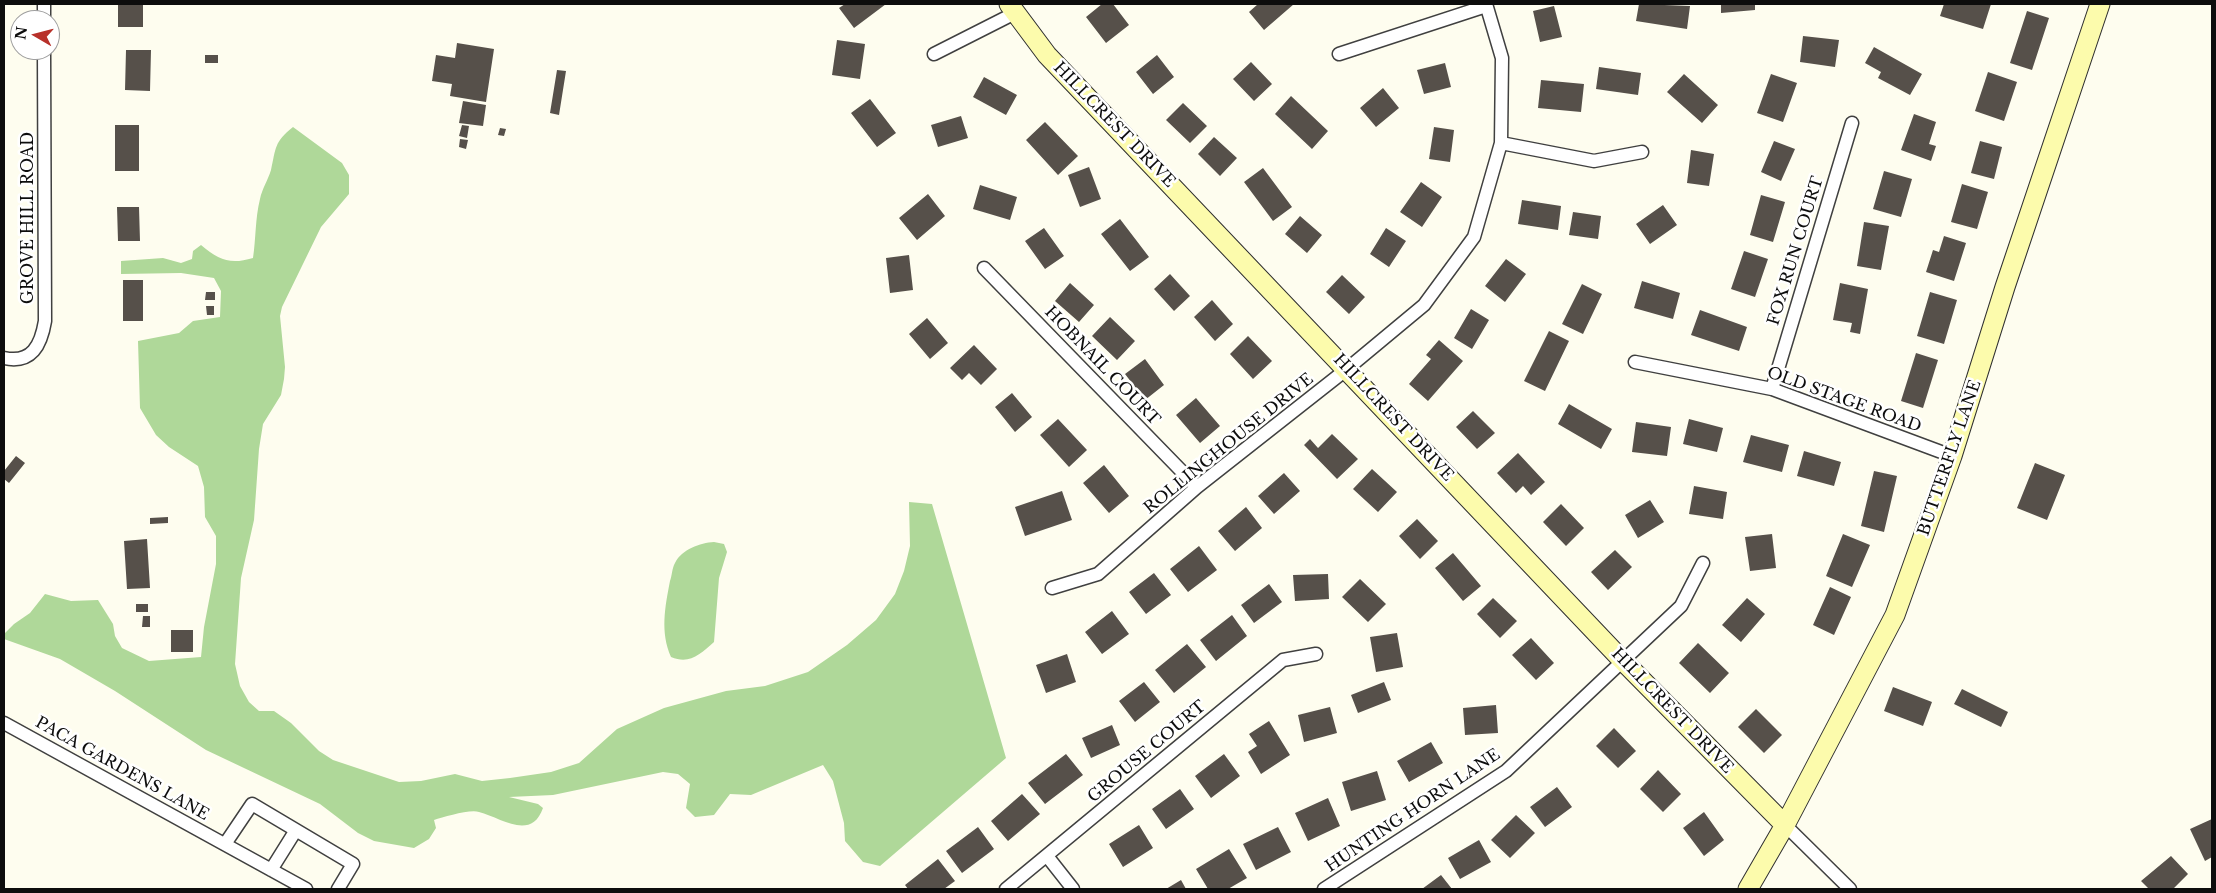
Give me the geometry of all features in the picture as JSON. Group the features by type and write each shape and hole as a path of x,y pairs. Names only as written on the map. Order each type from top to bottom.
{"street":[{"name":"BUTTERFLY LANE","path":"1748,889 1785,825 1895,615 1952,456 2005,287 2100,4"},
{"path":"1339,54 1486,5"},
{"name":"ROLLINGHOUSE DRIVE","path":"1052,588 1098,574 1197,487 1347,369 1424,305 1474,237 1501,143 1502,58 1486,5"},
{"path":"934,54 1012,9"},
{"name":"HILLCREST DRIVE","path":"1012,9 1047,55 1622,660 1785,825"},
{"name":"GROVE HILL ROAD","path":"4,358 19,358 34,352 43,337 45,321 44,60"},
{"name":"FOX RUN COURT","path":"1772,389 1852,123"},
{"path":"1501,143 1594,162 1642,152"},
{"name":"HOBNAIL COURT","path":"984,268 1197,487"},
{"name":"OLD STAGE ROAD","path":"1635,362 1772,389 1952,456"},
{"name":"HUNTING HORN LANE","path":"1324,889 1506,770 1681,606 1703,563"},
{"name":"GROUSE COURT","path":"1006,889 1282,660 1316,654"},
{"name":"PACA GARDENS LANE","path":"4,723 306,889"},
{"path":"225,844 252,804 353,864 338,889"},
{"path":"1785,825 1850,889"},
{"path":"271,870 296,830"},
{"path":"1047,856 1073,889"}],"green space":[{"path":"293,127 342,163 349,175 349,194 321,227 282,307 280,316 285,367 284,379 281,395 263,424 259,449 254,520 241,578 235,664 240,686 249,702 259,711 274,711 291,723 319,751 333,760 399,782 421,781 455,774 482,781 551,772 579,763 617,729 664,708 726,691 765,686 808,672 847,645 876,620 895,594 904,571 910,546 909,502 932,504 1006,758 880,866 863,862 845,841 844,823 833,781 823,765 751,795 730,794 714,815 695,817 686,808 690,784 678,774 663,772 553,795 509,797 538,804 543,808 538,818 531,824 523,826 514,825 475,811 457,814 434,820 436,828 429,839 414,848 374,841 358,833 320,804 206,750 115,691 60,659 4,639 4,634 30,613 45,594 71,601 98,600 113,624 115,636 122,648 149,661 201,657 204,627 216,564 216,536 205,517 204,487 198,466 169,447 156,435 140,408 138,341 179,333 193,321 220,317 221,291 214,278 181,273 121,274 121,261 163,258 181,263 192,259 193,251 201,245 225,260 238,261 253,258 257,214 261,195 271,170 279,141"},
{"path":"714,542 724,544 727,552 719,578 714,642 689,659 684,660 671,657 664,619 674,565 678,558 687,550 697,545"}],"building":[{"path":"118,4 143,4 143,27 118,27"},
{"path":"845,4 886,4 854,28 839,8"},
{"path":"1102,4 1113,4 1129,25 1106,43 1086,17"},
{"path":"1258,4 1294,4 1264,30 1249,12"},
{"path":"1639,4 1690,6 1687,29 1636,21"},
{"path":"1721,4 1755,4 1755,10 1721,13"},
{"path":"1944,4 1991,4 1983,29 1940,16"},
{"path":"1554,6 1562,37 1540,42 1533,11"},
{"path":"2027,11 2049,18 2032,70 2010,63"},
{"path":"1803,36 1839,40 1835,67 1800,62"},
{"path":"837,40 865,44 860,79 832,75"},
{"path":"457,43 494,49 486,102 450,96 452,84 432,81 436,55 455,58"},
{"path":"1874,47 1922,74 1910,95 1878,78 1881,72 1865,63"},
{"path":"126,50 151,50 150,91 125,90"},
{"path":"205,55 218,55 218,63 205,63"},
{"path":"1157,55 1174,77 1153,94 1136,72"},
{"path":"1251,62 1272,84 1254,101 1233,79"},
{"path":"1445,63 1451,87 1424,94 1417,70"},
{"path":"1599,67 1641,73 1638,95 1596,89"},
{"path":"557,70 566,71 559,115 550,113"},
{"path":"1988,72 2017,82 2004,121 1975,111"},
{"path":"1684,74 1718,105 1702,123 1667,92"},
{"path":"1771,74 1797,83 1783,122 1757,113"},
{"path":"984,77 1017,95 1006,115 973,97"},
{"path":"1541,80 1584,84 1581,112 1538,108"},
{"path":"1383,88 1399,108 1376,127 1360,108"},
{"path":"1291,96 1328,131 1312,149 1275,114"},
{"path":"870,99 896,133 877,147 851,113"},
{"path":"463,101 486,105 483,126 459,123"},
{"path":"1183,103 1207,126 1190,143 1166,120"},
{"path":"1914,114 1936,122 1929,144 1936,146 1931,161 1901,150"},
{"path":"961,116 968,138 938,147 931,125"},
{"path":"1045,122 1078,156 1058,175 1026,140"},
{"path":"115,125 139,125 139,171 115,171"},
{"path":"462,125 469,126 467,138 459,136"},
{"path":"1434,127 1454,130 1450,162 1429,159"},
{"path":"500,128 506,129 504,136 498,135"},
{"path":"1214,137 1237,158 1220,176 1198,154"},
{"path":"460,139 468,140 466,149 459,147"},
{"path":"1774,141 1795,149 1781,181 1761,172"},
{"path":"1980,141 2002,147 1994,179 1971,173"},
{"path":"1691,150 1714,154 1709,186 1687,183"},
{"path":"1089,167 1101,199 1080,207 1068,175"},
{"path":"1263,168 1292,207 1273,221 1244,182"},
{"path":"1884,171 1912,179 1901,217 1873,209"},
{"path":"1421,182 1442,197 1422,227 1400,212"},
{"path":"1962,184 1988,192 1977,229 1951,222"},
{"path":"980,185 1017,197 1010,220 973,209"},
{"path":"928,194 945,216 917,240 899,218"},
{"path":"1761,195 1785,202 1773,242 1750,235"},
{"path":"1522,200 1561,206 1558,230 1518,224"},
{"path":"1663,205 1677,225 1650,244 1636,224"},
{"path":"117,207 139,207 140,241 118,241"},
{"path":"1573,212 1601,216 1598,239 1569,235"},
{"path":"1300,216 1322,235 1307,253 1285,234"},
{"path":"1120,219 1149,257 1130,271 1101,234"},
{"path":"1864,222 1889,226 1881,270 1857,266"},
{"path":"1044,228 1064,256 1045,269 1025,241"},
{"path":"1386,228 1406,241 1389,267 1370,254"},
{"path":"1944,236 1966,243 1954,281 1926,272 1933,250 1939,252"},
{"path":"1744,251 1768,259 1755,297 1731,289"},
{"path":"909,255 913,290 890,293 886,258"},
{"path":"1506,259 1526,274 1505,302 1485,286"},
{"path":"1170,274 1190,296 1174,311 1154,289"},
{"path":"1342,275 1365,297 1349,314 1326,292"},
{"path":"123,280 143,280 143,321 123,321"},
{"path":"1642,281 1680,293 1673,319 1634,308"},
{"path":"1070,283 1094,305 1079,322 1055,301"},
{"path":"1840,283 1868,289 1860,334 1850,332 1852,323 1833,320"},
{"path":"1582,284 1602,294 1583,334 1562,324"},
{"path":"206,292 215,292 215,300 205,300"},
{"path":"1930,292 1957,300 1944,344 1917,336"},
{"path":"1212,300 1233,324 1215,341 1194,317"},
{"path":"206,306 214,306 214,315 207,315"},
{"path":"1471,309 1489,320 1472,349 1454,338"},
{"path":"1700,310 1747,327 1739,351 1691,335"},
{"path":"1110,317 1135,341 1117,360 1092,336"},
{"path":"927,318 948,343 930,359 909,334"},
{"path":"1549,331 1569,341 1545,391 1524,381"},
{"path":"1248,336 1272,361 1253,379 1230,354"},
{"path":"1439,340 1463,361 1428,401 1409,384 1431,359 1426,355"},
{"path":"974,345 997,369 981,385 969,373 962,380 950,368"},
{"path":"1916,353 1938,360 1923,408 1901,401"},
{"path":"1145,359 1164,385 1145,400 1125,374"},
{"path":"1012,393 1032,417 1015,432 995,407"},
{"path":"1196,398 1220,426 1200,443 1176,415"},
{"path":"1569,404 1612,429 1601,449 1558,424"},
{"path":"1473,411 1495,433 1477,449 1456,427"},
{"path":"1058,419 1087,450 1069,467 1040,435"},
{"path":"1689,419 1723,428 1717,452 1683,444"},
{"path":"1636,422 1671,427 1667,456 1632,452"},
{"path":"1332,434 1358,459 1337,479 1304,445 1310,439 1318,448"},
{"path":"1751,435 1789,445 1782,472 1743,462"},
{"path":"1804,451 1841,462 1834,486 1797,476"},
{"path":"1518,453 1545,482 1531,495 1523,486 1516,493 1497,473"},
{"path":"16,456 25,463 9,483 4,479 4,471"},
{"path":"2035,463 2065,475 2047,520 2017,508"},
{"path":"1104,465 1129,496 1109,513 1083,483"},
{"path":"1372,469 1397,492 1378,512 1353,489"},
{"path":"1874,471 1897,476 1884,532 1861,526"},
{"path":"1284,473 1300,491 1274,514 1258,496"},
{"path":"1694,486 1727,492 1723,519 1689,514"},
{"path":"1062,491 1072,520 1025,536 1015,507"},
{"path":"1650,500 1664,522 1638,538 1625,515"},
{"path":"1561,504 1584,528 1566,546 1543,522"},
{"path":"1246,507 1262,528 1235,551 1218,531"},
{"path":"168,517 168,523 150,524 150,518"},
{"path":"1417,519 1438,541 1420,559 1399,536"},
{"path":"1772,534 1776,568 1750,571 1745,537"},
{"path":"1843,534 1870,545 1852,587 1826,576"},
{"path":"147,539 150,588 127,589 124,541"},
{"path":"1199,546 1217,570 1188,592 1170,569"},
{"path":"1615,550 1632,567 1608,590 1591,572"},
{"path":"1453,553 1481,586 1463,601 1435,568"},
{"path":"1154,573 1171,595 1146,614 1129,592"},
{"path":"1328,574 1329,599 1295,601 1293,575"},
{"path":"1360,579 1386,604 1368,622 1342,597"},
{"path":"1269,584 1282,602 1254,623 1241,605"},
{"path":"1830,587 1851,597 1834,635 1813,625"},
{"path":"1493,598 1517,621 1500,638 1477,614"},
{"path":"1747,598 1765,614 1741,642 1722,625"},
{"path":"136,604 148,604 148,612 136,612"},
{"path":"1112,611 1129,634 1102,654 1085,632"},
{"path":"1232,615 1247,636 1216,661 1200,640"},
{"path":"143,616 150,616 150,627 142,627"},
{"path":"171,630 193,630 193,652 171,652"},
{"path":"1397,633 1403,667 1376,672 1370,637"},
{"path":"1531,638 1554,663 1536,680 1512,655"},
{"path":"1698,643 1729,673 1710,693 1679,663"},
{"path":"1187,644 1206,667 1174,693 1155,670"},
{"path":"1067,654 1076,682 1046,693 1036,665"},
{"path":"1144,682 1160,702 1135,722 1119,701"},
{"path":"1384,682 1391,700 1358,713 1351,695"},
{"path":"1893,687 1932,702 1923,726 1884,711"},
{"path":"1962,689 2008,712 2001,727 1954,704"},
{"path":"1496,705 1498,733 1465,735 1463,708"},
{"path":"1330,707 1337,733 1304,742 1298,715"},
{"path":"1756,709 1782,735 1764,753 1738,727"},
{"path":"1269,721 1290,755 1261,774 1248,752 1257,746 1249,734"},
{"path":"1112,725 1120,745 1091,758 1082,738"},
{"path":"1614,728 1636,751 1618,768 1596,746"},
{"path":"1431,742 1443,763 1409,782 1397,761"},
{"path":"1066,754 1083,775 1045,804 1028,783"},
{"path":"1224,754 1240,776 1211,798 1195,776"},
{"path":"1658,770 1681,794 1663,812 1640,789"},
{"path":"1377,771 1386,800 1351,811 1342,782"},
{"path":"1557,787 1572,807 1545,827 1530,807"},
{"path":"1180,789 1194,809 1166,829 1152,809"},
{"path":"1022,794 1040,814 1008,841 991,821"},
{"path":"1328,798 1340,826 1308,841 1295,813"},
{"path":"1704,812 1724,840 1704,856 1683,828"},
{"path":"1516,815 1535,833 1510,858 1491,840"},
{"path":"2212,819 2212,857 2205,861 2190,829"},
{"path":"1139,825 1153,848 1123,867 1109,844"},
{"path":"978,827 994,849 962,873 946,851"},
{"path":"1278,827 1291,852 1256,870 1243,844"},
{"path":"1479,840 1491,862 1460,879 1448,858"},
{"path":"1229,849 1247,878 1228,889 1208,889 1196,869"},
{"path":"2171,856 2188,874 2173,889 2149,889 2141,881"},
{"path":"938,859 955,881 944,889 908,889 905,885"},
{"path":"1441,875 1452,889 1422,889"},
{"path":"1181,880 1186,889 1166,889"}]}
